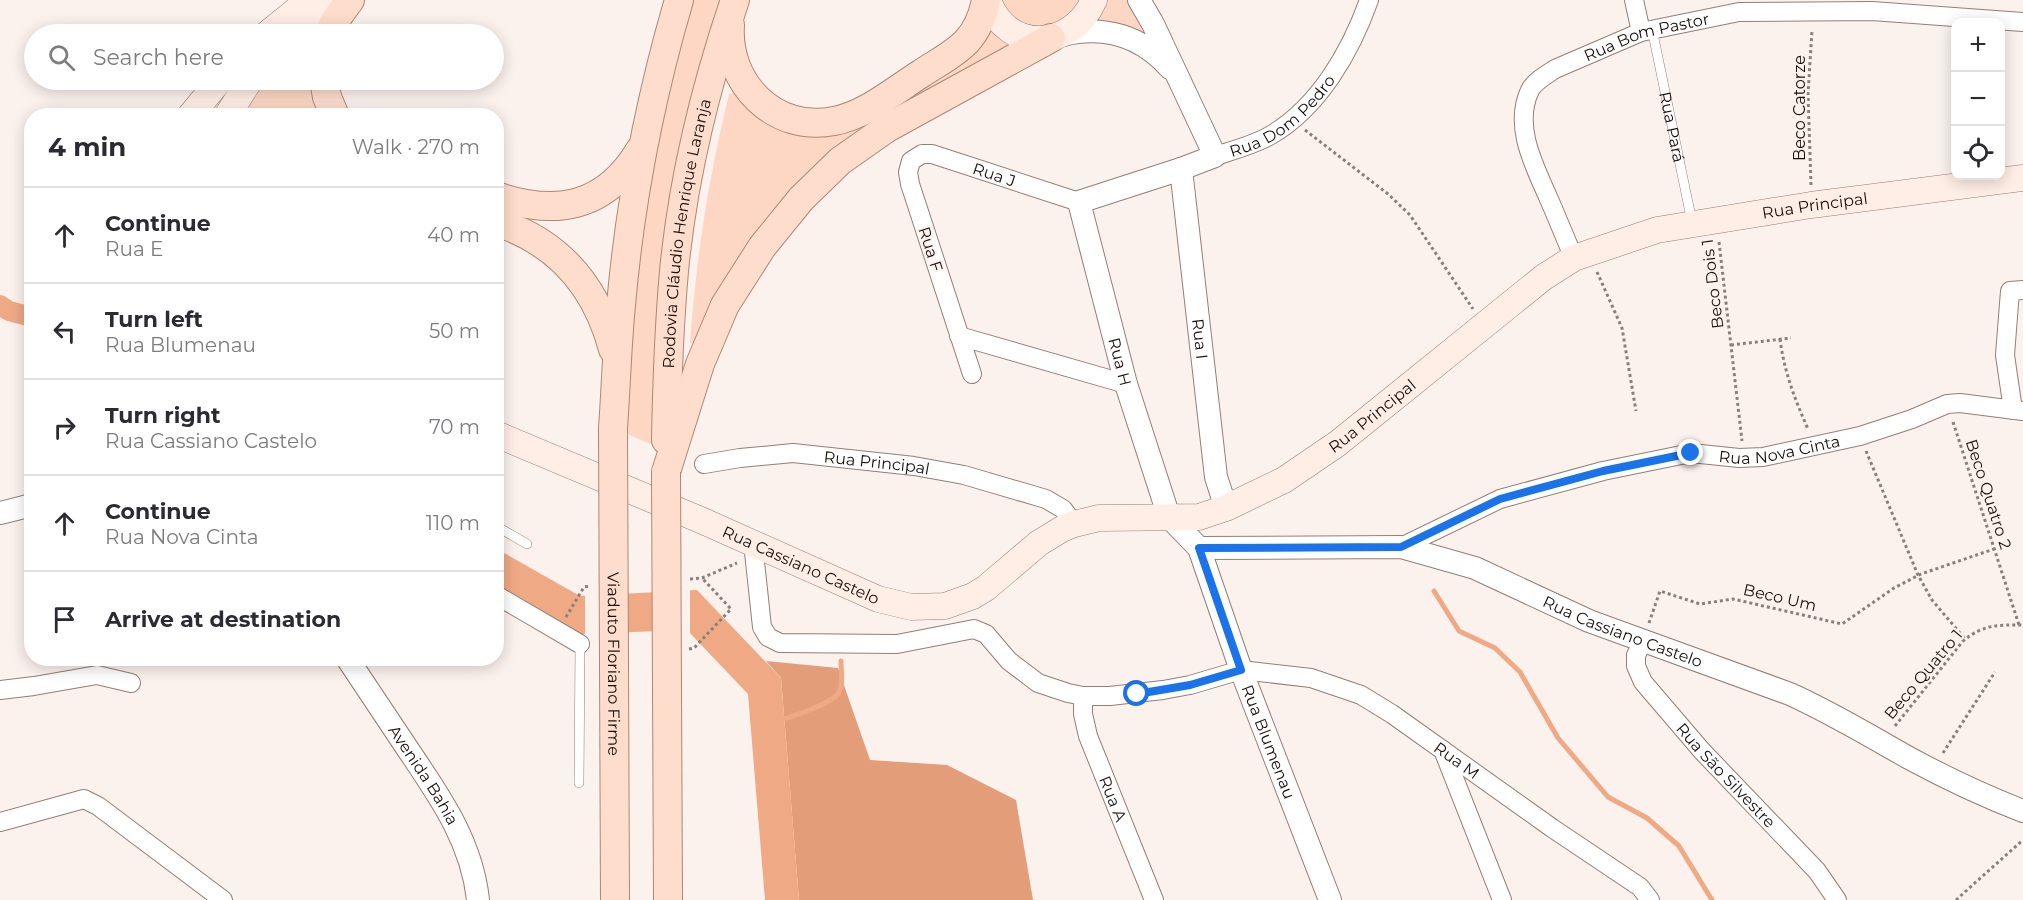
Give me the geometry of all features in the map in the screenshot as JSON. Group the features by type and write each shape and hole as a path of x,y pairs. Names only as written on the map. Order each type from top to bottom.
{"main road":[{"path":"279,24 309,0"},
{"path":"309,24 344,0"},
{"path":"333,24 350,0"},
{"path":"616,391 621,305 627,253 646,138 664,53 679,0"},
{"path":"733,7 729,29 734,60 752,96 784,117 803,122 822,123 834,122 858,114 956,51 981,21 987,0"},
{"path":"987,0 998,18 1016,33 1039,39 1057,36"},
{"path":"669,900 668,458 700,364 725,306 762,247 801,199 840,161 887,128 1082,21 1094,0"},
{"name":"Rodovia Cláudio Henrique Laranja","path":"668,458 670,320 679,228 703,108 733,7"},
{"path":"197,108 212,90"},
{"path":"231,108 243,90"},
{"path":"326,90 332,108"},
{"path":"504,198 541,207 556,207 586,200 601,192 622,175 636,158 646,138"},
{"name":"Rua Principal","path":"1074,524 1100,518 1199,517 1226,508 1284,480 1310,464 1544,277 1581,255 1656,231 1811,205 2023,178"},
{"path":"504,225 521,231 550,249 578,275 590,292 604,320 613,350 616,391"},
{"name":"Viaduto Floriano Firme","path":"615,900 613,428 616,391"},
{"name":"Rua Cassiano Castelo","path":"504,439 753,543 878,599 910,607 945,606 974,596 992,584 1039,543 1074,524"}],"street":[{"path":"1139,0 1153,24 1215,156"},
{"name":"Rua Dom Pedro","path":"1079,201 1181,169 1270,136 1293,120 1330,76 1347,50 1369,0"},
{"name":"Rua Pará","path":"1634,0 1646,30"},
{"name":"Rua Bom Pastor","path":"1581,255 1530,154 1524,128 1525,106 1531,88 1554,69 1646,30 1739,12 1872,11 2023,22"},
{"path":"1057,36 1077,31 1106,32 1134,40 1159,56 1178,79"},
{"name":"Rua J","path":"911,161 922,154 933,154 1079,201"},
{"name":"Rua F","path":"911,161 908,172 910,184 972,374"},
{"name":"Rua I","path":"1181,169 1216,477 1226,508"},
{"name":"Rua H","path":"1079,201 1125,384 1168,517"},
{"path":"2018,410 2005,355 2010,291 2023,290"},
{"path":"958,336 1125,384"},
{"name":"Rua Nova Cinta","path":"1401,547 1500,499 1603,471 1691,453 1763,457 1860,436 1947,404 1960,403 2018,410"},
{"name":"Rua Principal","path":"704,464 794,453 914,466 963,475 1046,499 1062,509 1074,524"},
{"path":"1168,517 1199,548"},
{"path":"753,543 762,627 768,637 773,640 786,643 897,644 974,629 986,634 1009,661 1038,683 1083,696 1110,696 1163,690 1190,685 1241,670"},
{"name":"Rua Cassiano Castelo","path":"1199,548 1401,547 1474,568 1589,621 1818,706 1983,796 2023,811"},
{"name":"Rua Blumenau","path":"1199,548 1241,670 1330,900"},
{"path":"504,600 580,644"},
{"name":"Rua São Silvestre","path":"1643,642 1636,655 1636,666 1643,682 1702,751 1817,871 1837,900"},
{"name":"Avenida Bahia","path":"352,666 453,819 468,851 478,900"},
{"name":"Rua M","path":"1241,670 1311,678 1361,695 1640,887 1650,900"},
{"path":"0,690 97,675 131,683"},
{"name":"Rua A","path":"1083,696 1083,714 1088,736 1154,900"},
{"path":"1443,750 1502,900"},
{"path":"0,822 84,799 98,806 223,900"}],"lane":[{"name":"Rua Pará","path":"1646,30 1705,223"},
{"path":"504,530 527,543"},
{"path":"579,783 580,644"}],"path":[{"name":"Beco Catorze","path":"1811,205 1808,94 1814,11"},
{"path":"1293,120 1388,194 1410,214 1484,325"},
{"name":"Beco Dois 1","path":"1705,223 1731,345 1744,457"},
{"path":"1581,255 1622,328 1636,411"},
{"name":"Beco Dois 1","path":"1731,345 1791,338"},
{"path":"1780,339 1782,358 1792,393 1815,445"},
{"name":"Beco Quatro 2","path":"1947,404 2021,625"},
{"path":"1860,436 1918,575 1932,600 1965,639"},
{"path":"1918,575 1994,549"},
{"name":"Beco Um","path":"1643,642 1660,591 1700,604 1733,599 1842,624 1894,588 1918,575"},
{"path":"682,649 694,648 731,609 702,578"},
{"path":"562,623 579,595"},
{"name":"Beco Quatro 1","path":"1883,742 1965,639 1986,627 2021,625"},
{"path":"1932,769 1995,672"},
{"path":"1956,900 2023,840"}],"shaded area":[{"path":"692,0 722,0 653,445 627,434 626,391 646,181"},
{"path":"997,0 1085,0 1059,27 1020,26"},
{"path":"1105,0 1132,0 1149,28 1139,37 1095,24"},
{"path":"992,29 1015,45 883,120 701,343 690,343 704,217 729,94 738,92 802,133"},
{"path":"256,90 313,90 319,108 250,108 247,99"},
{"path":"504,553 580,596 697,590 781,678 799,900 765,900 748,694 687,630 582,634 504,590"},
{"path":"766,661 838,668 870,760 947,765 1016,800 1033,900 799,900 781,678"}],"pier":[{"path":"690,587 690,637 686,633 655,634 654,589"},
{"path":"628,591 628,635 585,637 585,593"}],"waterway":[{"path":"0,305 9,311 24,315"},
{"path":"1434,591 1459,631 1495,648 1520,672 1558,738 1608,797 1647,818 1679,846 1712,900"},
{"path":"780,720 833,699 839,692 841,683 841,661"}],"route":[{"path":"1137,694 1190,685 1241,670 1199,548 1401,547 1500,499 1603,471 1691,453"}]}
